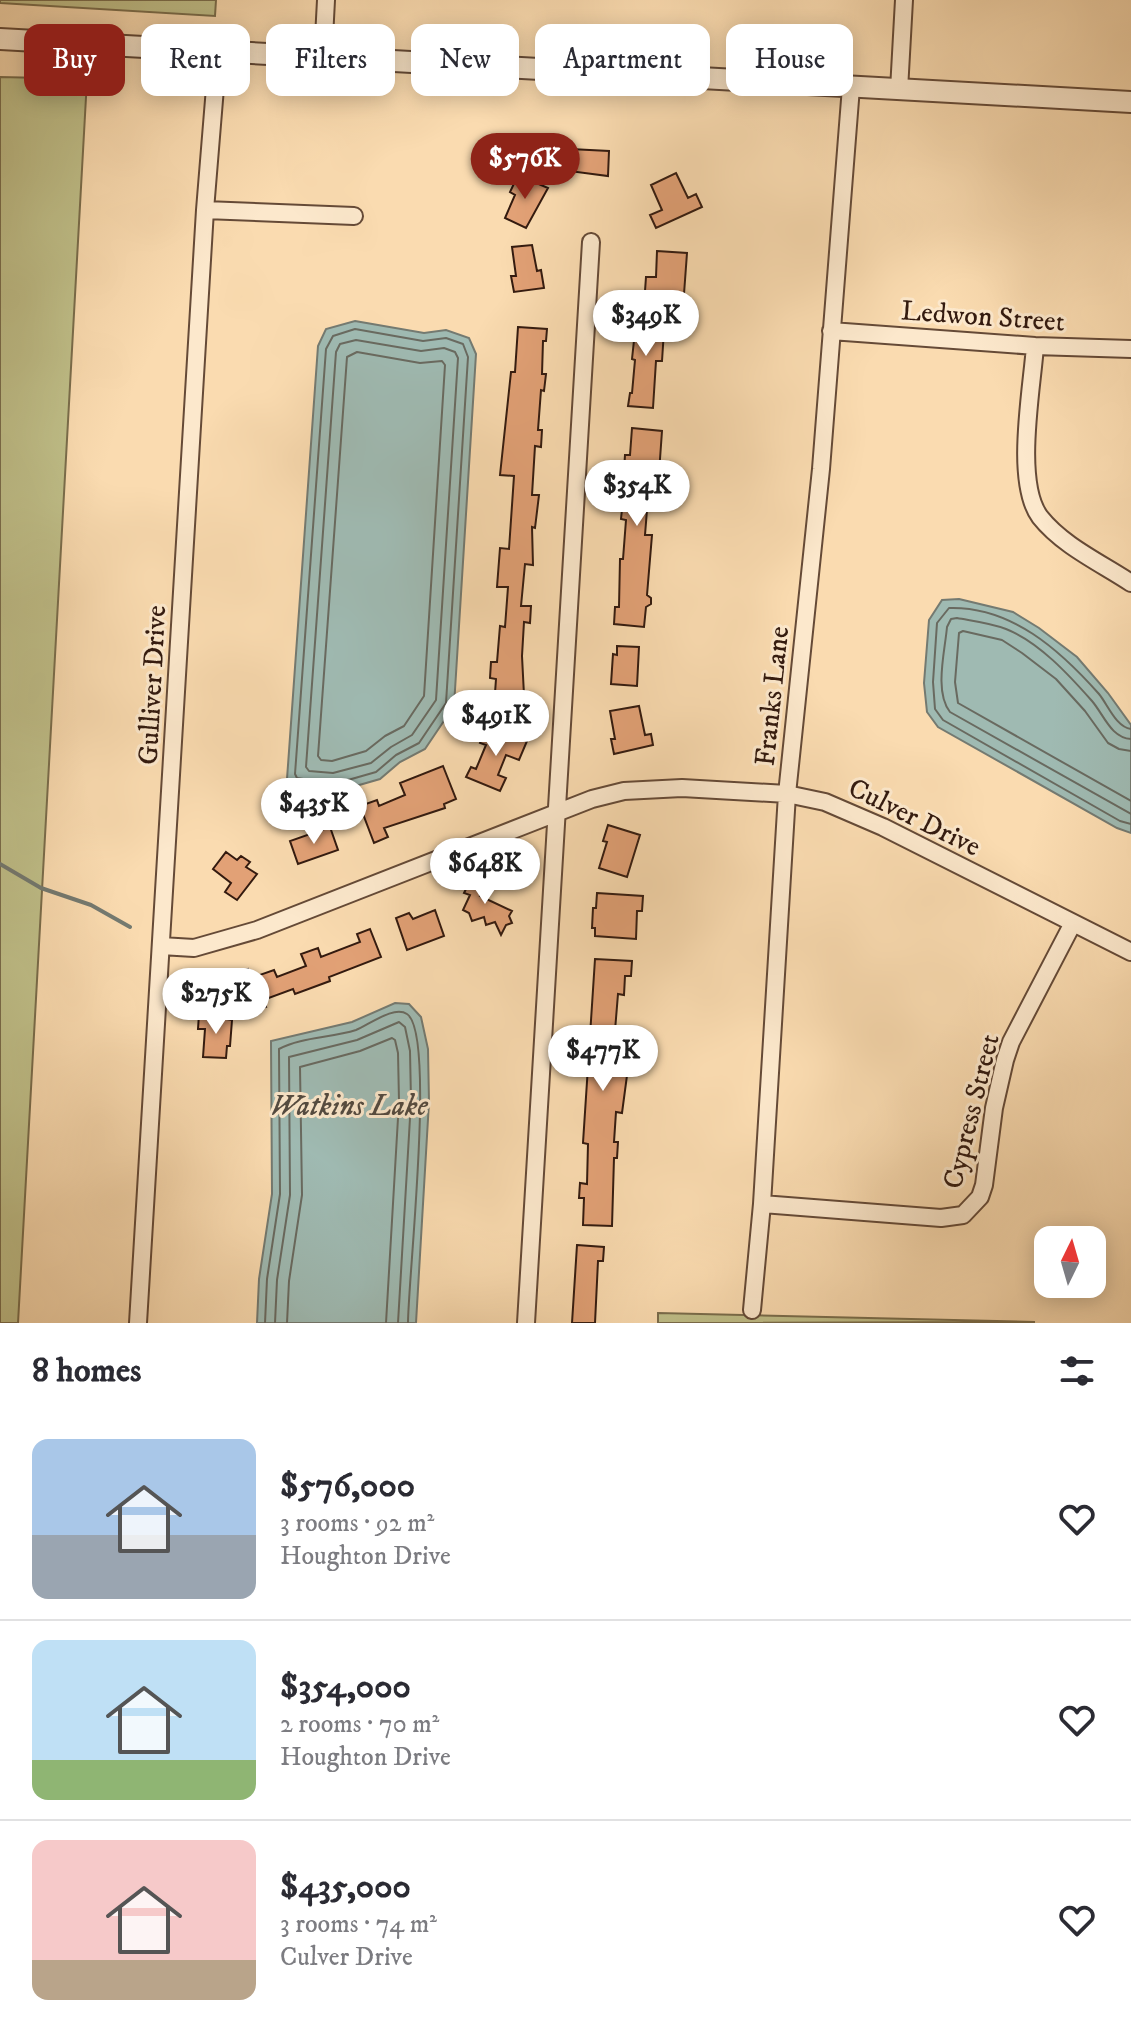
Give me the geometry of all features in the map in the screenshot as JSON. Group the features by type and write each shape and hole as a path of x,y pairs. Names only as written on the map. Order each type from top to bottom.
{"street":[{"path":"325,24 326,0"},
{"path":"899,90 904,0"},
{"path":"0,39 141,47"},
{"path":"395,61 726,80"},
{"path":"853,87 1131,102"},
{"name":"Gulliver Drive","path":"138,1323 214,96"},
{"name":"Franks Lane","path":"752,1310 762,1204 787,794 821,469 850,96"},
{"path":"205,210 354,216"},
{"path":"526,1323 591,242"},
{"name":"Ledwon Street","path":"831,331 1035,346 1131,349"},
{"path":"1035,346 1026,462 1031,501 1040,517 1065,540 1131,583"},
{"name":"Culver Drive","path":"161,946 194,948 257,930 592,799 624,791 682,788 787,794 845,808 1131,952"},
{"name":"Cypress Street","path":"762,1204 941,1218 963,1215 970,1210 984,1185 994,1108 1008,1051 1073,923"}],"green space":[{"path":"0,0 216,0 215,16 0,3"},
{"path":"0,77 24,78 24,96 86,96 18,1323 0,1323"},
{"path":"658,1313 1035,1322 658,1323"}],"water":[{"path":"355,321 424,333 446,330 469,338 476,354 454,706 425,749 400,762 380,779 335,792 305,789 291,784 287,779 318,346 326,329"},
{"path":"959,599 1013,612 1039,628 1077,657 1108,693 1131,725 1131,833 938,727 927,712 924,683 929,620 942,600"},
{"name":"Watkins Lake","path":"395,1003 409,1004 421,1017 428,1049 429,1102 416,1323 257,1323 259,1279 272,1194 271,1041 352,1022"}],"building":[{"path":"570,149 609,151 608,176 569,171"},
{"path":"676,173 688,198 696,194 702,207 656,228 650,215 662,210 651,185"},
{"path":"518,175 548,188 526,228 505,218 515,195 510,192"},
{"path":"532,245 544,288 514,292 511,276 516,276 512,247"},
{"path":"657,251 687,253 684,294 645,291 646,277 656,277"},
{"path":"637,313 665,315 662,361 656,361 653,408 628,406 632,393"},
{"path":"518,327 547,329 546,341 543,341 542,374 546,374 544,391 541,390 538,430 542,430 541,447 535,446 532,495 539,495 535,528 532,527 533,565 525,564 521,606 531,606 530,623 524,622 524,695 495,693 496,679 490,678 491,662 497,662 500,626 505,627 508,587 497,587 500,548 509,549 514,476 500,475 511,372 515,372"},
{"path":"632,428 662,431 659,473 650,472 645,535 652,535 647,595 651,598 651,604 646,607 644,627 614,624 615,607 619,607 620,559 623,559 626,520 621,519 629,471 624,471 625,455 630,455"},
{"path":"617,646 639,647 637,686 611,684 613,654 617,655"},
{"path":"639,706 645,735 651,734 653,745 614,754 610,711"},
{"path":"485,730 500,736 502,731 527,741 519,760 506,755 498,775 506,778 500,791 466,777 471,767 476,769 486,745 480,743"},
{"path":"443,766 456,799 444,804 445,808 384,828 388,837 374,843 360,806 377,800 379,806 405,795 400,783"},
{"path":"608,825 640,835 627,877 599,868 607,842 603,841"},
{"path":"330,827 338,850 298,864 290,841"},
{"path":"226,852 237,860 241,856 250,862 246,867 257,874 237,900 225,892 231,883 213,869"},
{"path":"473,875 487,882 480,896 512,911 509,916 512,923 506,925 501,935 495,922 486,925 484,917 472,921 469,913 463,910 470,895 464,893"},
{"path":"597,893 643,896 642,911 637,911 636,939 595,936 595,928 592,928"},
{"path":"435,910 444,936 407,950 396,918 409,913 413,919"},
{"path":"370,929 381,957 295,994 293,989 263,1000 266,1007 251,1012 237,973 248,969 251,978 274,970 277,977 306,966 301,954 318,948 321,957 360,942 357,934"},
{"path":"595,959 632,961 631,976 625,976 624,995 618,994 612,1067 628,1068 622,1113 616,1112 614,1142 618,1142 617,1158 614,1158 612,1226 583,1225 584,1198 579,1198 580,1183 587,1184 588,1144 583,1143"},
{"path":"199,1014 232,1020 226,1058 203,1057 205,1029 198,1029"},
{"path":"577,1245 604,1247 603,1261 598,1261 595,1323 572,1323"}],"waterway":[{"path":"0,864 41,888 91,905 130,927"}]}
